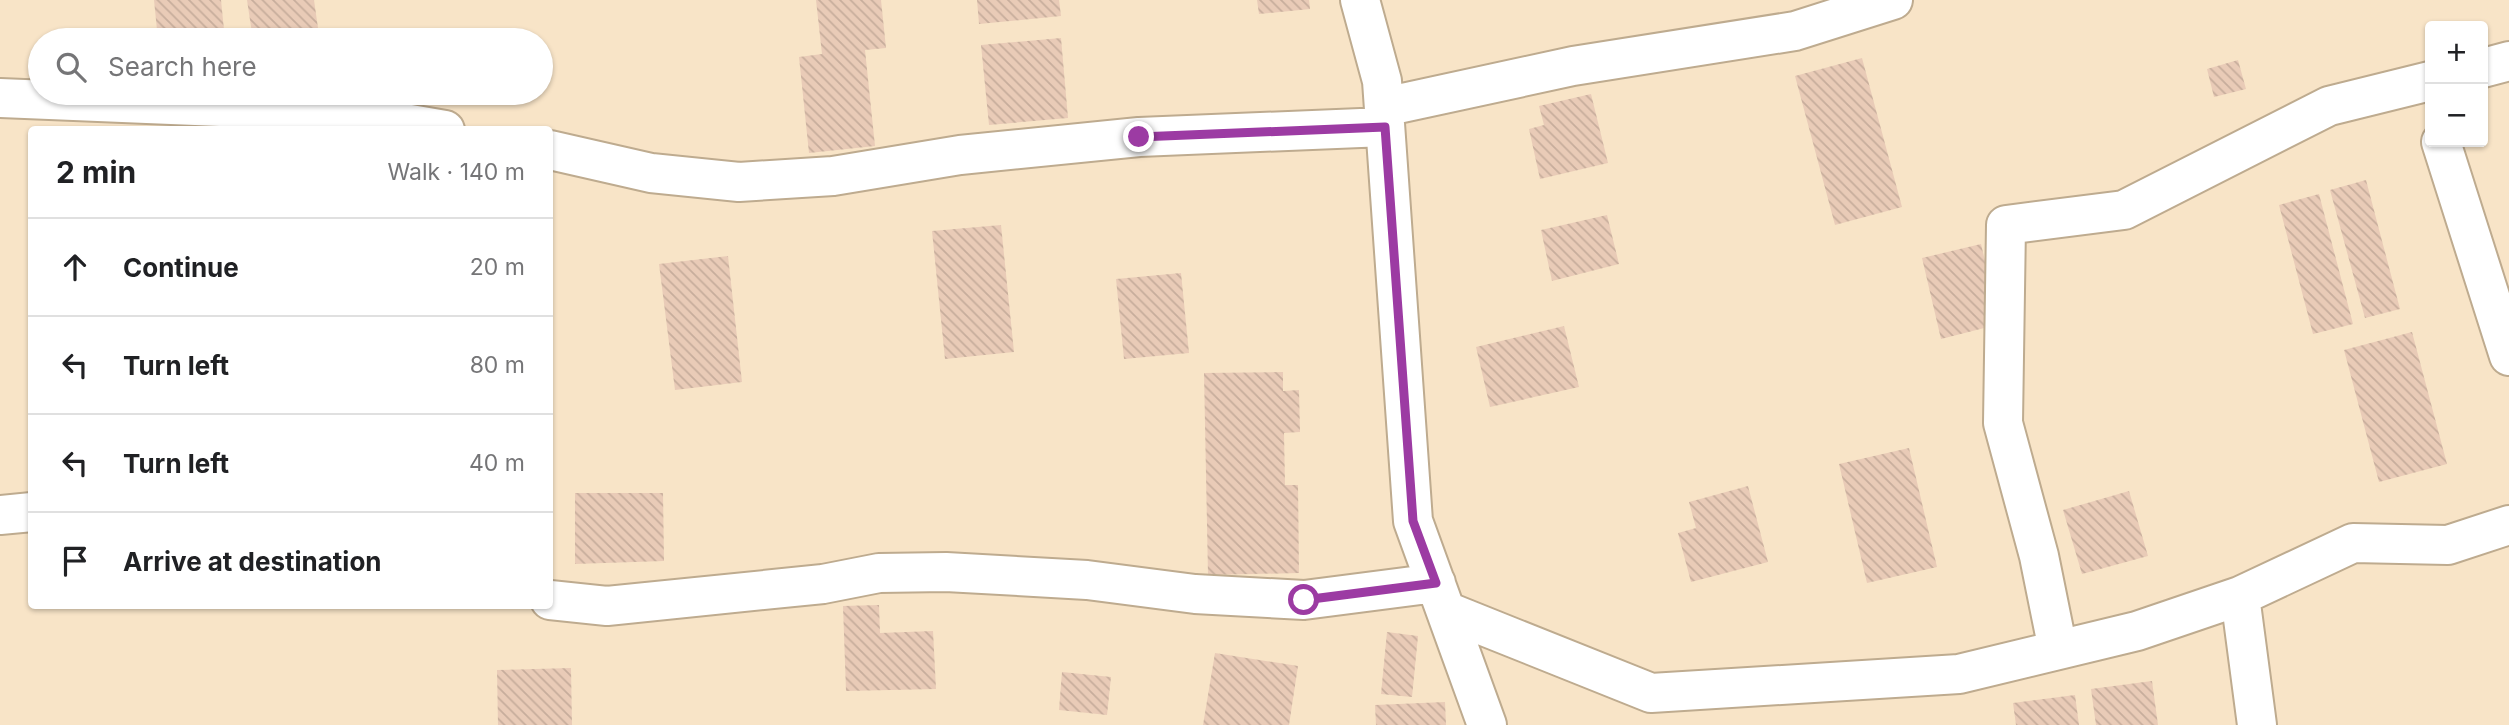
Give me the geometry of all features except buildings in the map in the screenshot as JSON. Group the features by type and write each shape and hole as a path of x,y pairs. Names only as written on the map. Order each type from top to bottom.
{"street":[{"path":"1360,0 1382,81 1413,521 1487,725"},
{"path":"553,152 651,173 739,182 832,176 960,155 1384,117 1573,66 1795,31 1893,0"},
{"path":"2488,67 2509,61"},
{"path":"2058,650 2039,556 2003,423 2006,225 2124,210 2329,106 2425,91"},
{"path":"0,98 28,99"},
{"path":"170,105 340,112 422,126"},
{"path":"2443,147 2509,356"},
{"path":"0,515 28,512"},
{"path":"553,600 607,606 823,584 879,573 946,572 1074,580 1195,594 1304,600 1441,597 1651,693 1958,674 2137,631 2240,596 2353,544 2448,545 2509,526"},
{"path":"2240,596 2257,725"}],"route":[{"path":"1139,137 1385,127 1413,521 1436,583 1304,600"}]}
